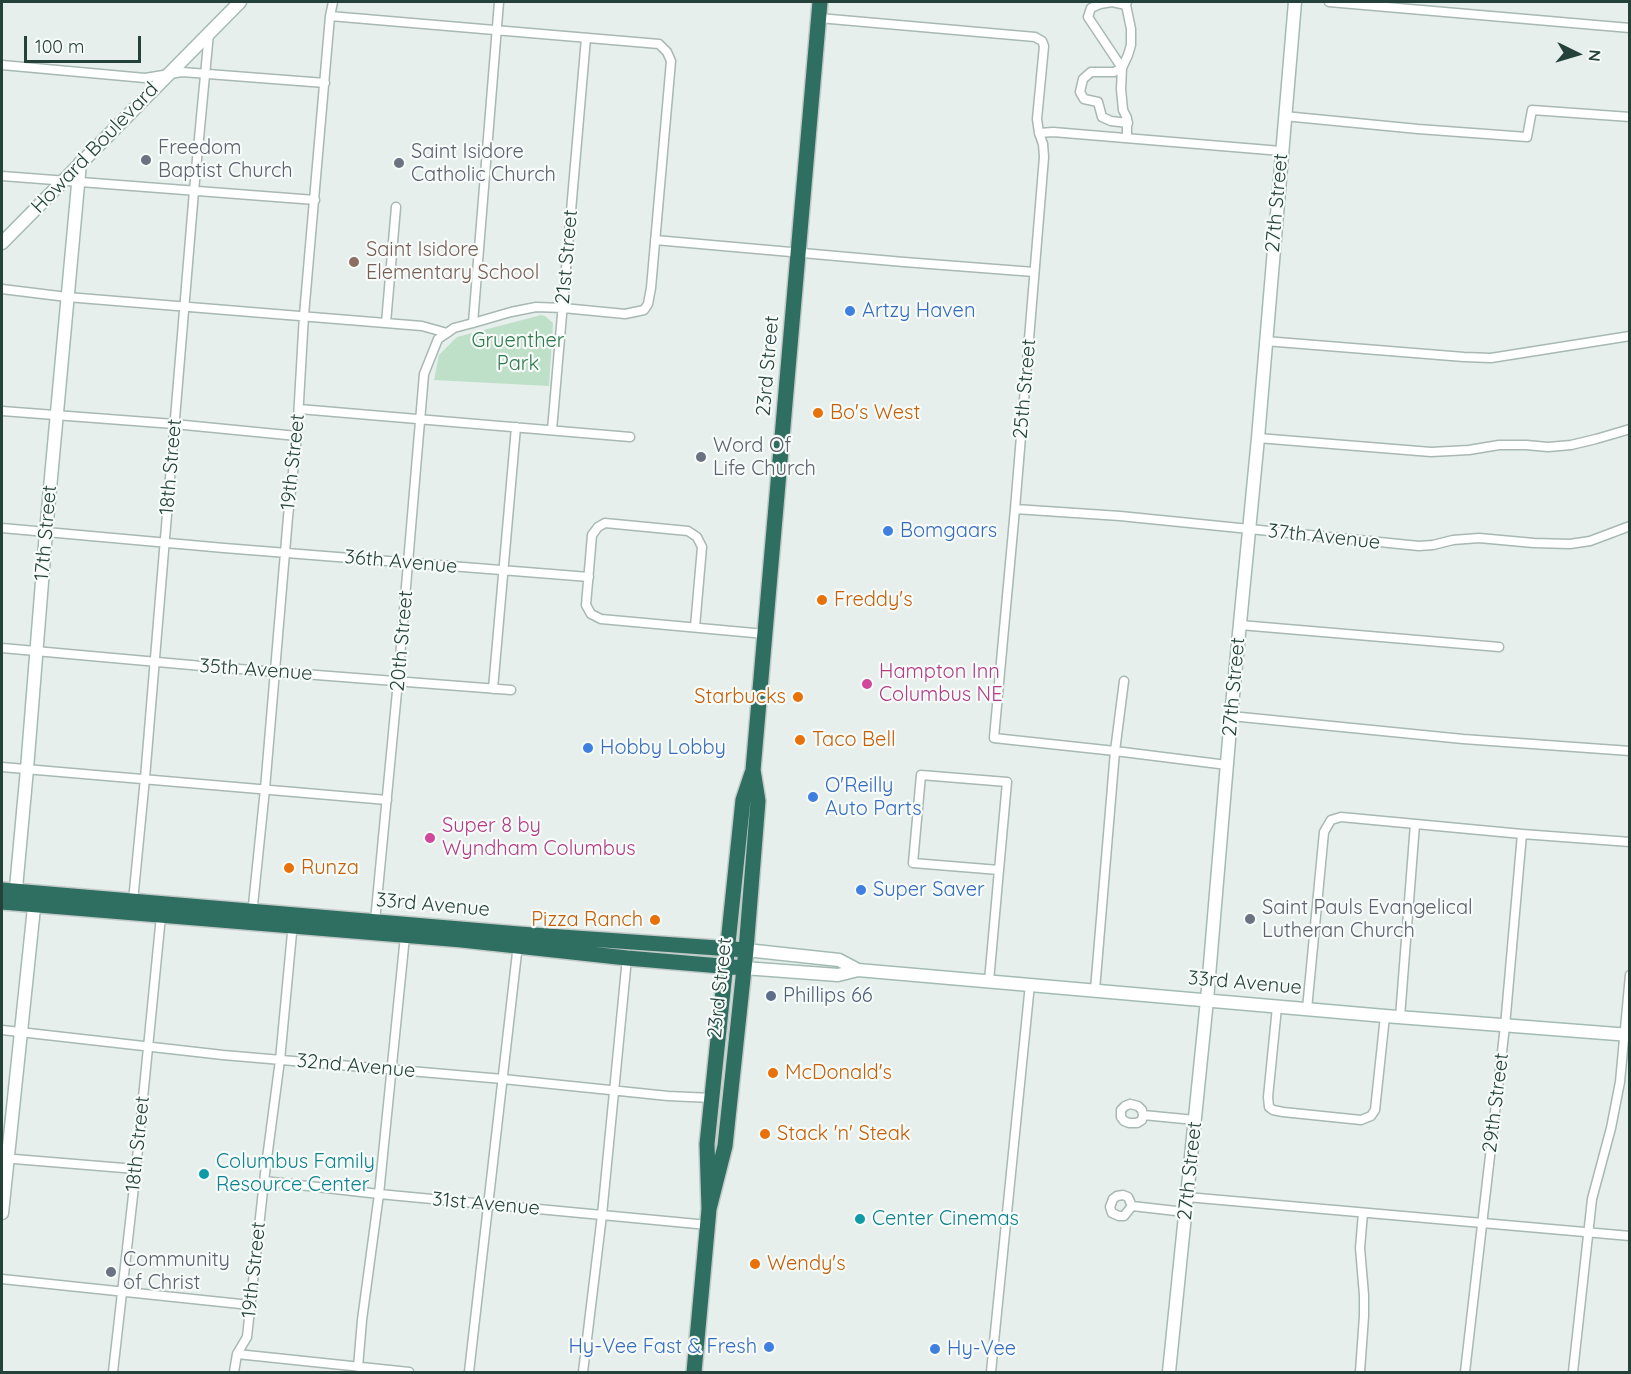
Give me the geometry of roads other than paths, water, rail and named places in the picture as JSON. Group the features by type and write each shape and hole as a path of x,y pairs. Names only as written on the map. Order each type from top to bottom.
{"highway":[{"name":"23rd Street","path":"694,1372 709,1209 707,1144 743,800 753,770 820,2"},
{"name":"23rd Street","path":"709,1209 725,1146 746,950 758,801 753,770"},
{"name":"33rd Avenue","path":"8,897 161,916 375,921 518,939 627,958 744,968"},
{"name":"33rd Avenue","path":"34,899 134,901 252,917"},
{"name":"33rd Avenue","path":"294,920 405,936 746,950"}],"street":[{"name":"Howard Boulevard","path":"2,243 240,2"},
{"name":"19th Street","path":"252,917 297,436 304,315 333,2"},
{"path":"472,323 499,2"},
{"name":"27th Street","path":"1169,1372 1208,1000 1295,2"},
{"path":"1329,2 1629,28"},
{"path":"1122,68 1088,17 1091,8 1100,4 1126,3 1131,29 1131,45 1122,68 1121,98 1128,123 1127,138"},
{"path":"2,289 67,297 386,322 422,326 447,333 454,328 511,312 536,308 563,308 625,314 644,310 648,304 655,240 670,57 659,44 330,16"},
{"name":"25th Street","path":"819,18 1035,37 1042,41 1044,46 1037,119 1039,133 1044,144 1044,157 1015,509 993,738 1115,751"},
{"name":"18th Street","path":"134,901 209,33"},
{"name":"21st Street","path":"552,430 586,38"},
{"path":"2,65 145,78 182,72 325,83"},
{"path":"1122,68 1114,72 1091,72 1083,79 1080,92 1084,99 1098,102 1102,117 1111,121 1128,123"},
{"path":"1284,116 1527,137 1532,110 1629,117"},
{"path":"1039,133 1053,132 1281,151"},
{"name":"17th Street","path":"8,897 27,769 56,416 80,163"},
{"path":"2,176 315,200"},
{"path":"386,322 396,207"},
{"path":"655,240 1034,272"},
{"name":"20th Street","path":"375,921 409,563 424,374 438,339 447,333"},
{"path":"1265,341 1491,358 1629,336"},
{"path":"299,409 630,436"},
{"path":"2,411 297,436"},
{"path":"493,689 516,427"},
{"path":"1258,438 1431,452 1469,450 1499,445 1548,447 1596,439 1629,429"},
{"name":"37th Avenue","path":"1015,509 1120,516 1419,546 1479,538 1570,544 1590,541 1629,526"},
{"path":"695,627 702,547 697,537 688,531 605,523 598,527 592,535 586,605 591,614 601,619 765,634"},
{"name":"36th Avenue","path":"2,528 589,577"},
{"path":"1239,625 1499,648"},
{"name":"35th Avenue","path":"2,648 512,690"},
{"path":"1095,990 1115,751 1124,681"},
{"path":"1231,716 1463,739 1629,751"},
{"path":"1115,751 1227,765"},
{"path":"2,767 387,800"},
{"path":"989,981 1007,782 921,775 913,863 999,870"},
{"path":"1307,1010 1324,832 1331,820 1341,817 1629,842"},
{"path":"1400,1017 1415,824"},
{"name":"29th Street","path":"1465,1372 1505,1026 1522,834"},
{"path":"2,1213 4,1159 34,899"},
{"name":"18th Street","path":"113,1372 161,916"},
{"name":"19th Street","path":"234,1372 237,1354 247,1337 294,920"},
{"path":"358,1367 405,936"},
{"path":"469,1372 518,939"},
{"name":"33rd Avenue","path":"746,950 839,960 858,970"},
{"path":"584,1372 627,958"},
{"name":"33rd Avenue","path":"744,968 838,975 858,970 1307,1010 1627,1034"},
{"path":"1573,1372 1592,1199 1611,1128 1627,1034 1629,975"},
{"path":"991,1372 1030,984"},
{"path":"1277,1007 1269,1107 1283,1112 1361,1120 1371,1116 1375,1110 1385,1016"},
{"name":"32nd Avenue","path":"2,1030 224,1055 712,1098"},
{"path":"1143,1115 1195,1120"},
{"path":"4,1159 136,1168"},
{"name":"31st Avenue","path":"264,1181 708,1225"},
{"path":"1187,1197 1629,1236"},
{"path":"1132,1206 1185,1212"},
{"path":"1360,1372 1364,1316 1360,1248 1363,1212"},
{"path":"2,1279 250,1305"},
{"path":"237,1354 347,1369 358,1367 410,1372"}],"place":[{"name":"Freedom Baptist Church","path":"146,160"},
{"name":"Saint Isidore Catholic Church","path":"399,163"},
{"name":"Saint Isidore Elementary School","path":"354,262"},
{"name":"Artzy Haven","path":"850,311"},
{"name":"Bo's West","path":"818,413"},
{"name":"Word Of Life Church","path":"701,457"},
{"name":"Bomgaars","path":"888,531"},
{"name":"Freddy's","path":"822,600"},
{"name":"Hampton Inn Columbus NE","path":"867,684"},
{"name":"Starbucks","path":"798,697"},
{"name":"Taco Bell","path":"800,740"},
{"name":"Hobby Lobby","path":"588,748"},
{"name":"O'Reilly Auto Parts","path":"813,797"},
{"name":"Super 8 by Wyndham Columbus","path":"430,838"},
{"name":"Runza","path":"289,868"},
{"name":"Super Saver","path":"861,890"},
{"name":"Saint Pauls Evangelical Lutheran Church","path":"1250,919"},
{"name":"Pizza Ranch","path":"655,920"},
{"name":"Phillips 66","path":"771,996"},
{"name":"McDonald's","path":"773,1073"},
{"name":"Stack 'n' Steak","path":"765,1134"},
{"name":"Columbus Family Resource Center","path":"204,1174"},
{"name":"Center Cinemas","path":"860,1219"},
{"name":"Wendy's","path":"755,1264"},
{"name":"Community of Christ","path":"111,1272"},
{"name":"Hy-Vee Fast & Fresh","path":"769,1347"},
{"name":"Hy-Vee","path":"935,1349"}],"park label":[{"name":"Gruenther Park","path":"518,352"}]}
